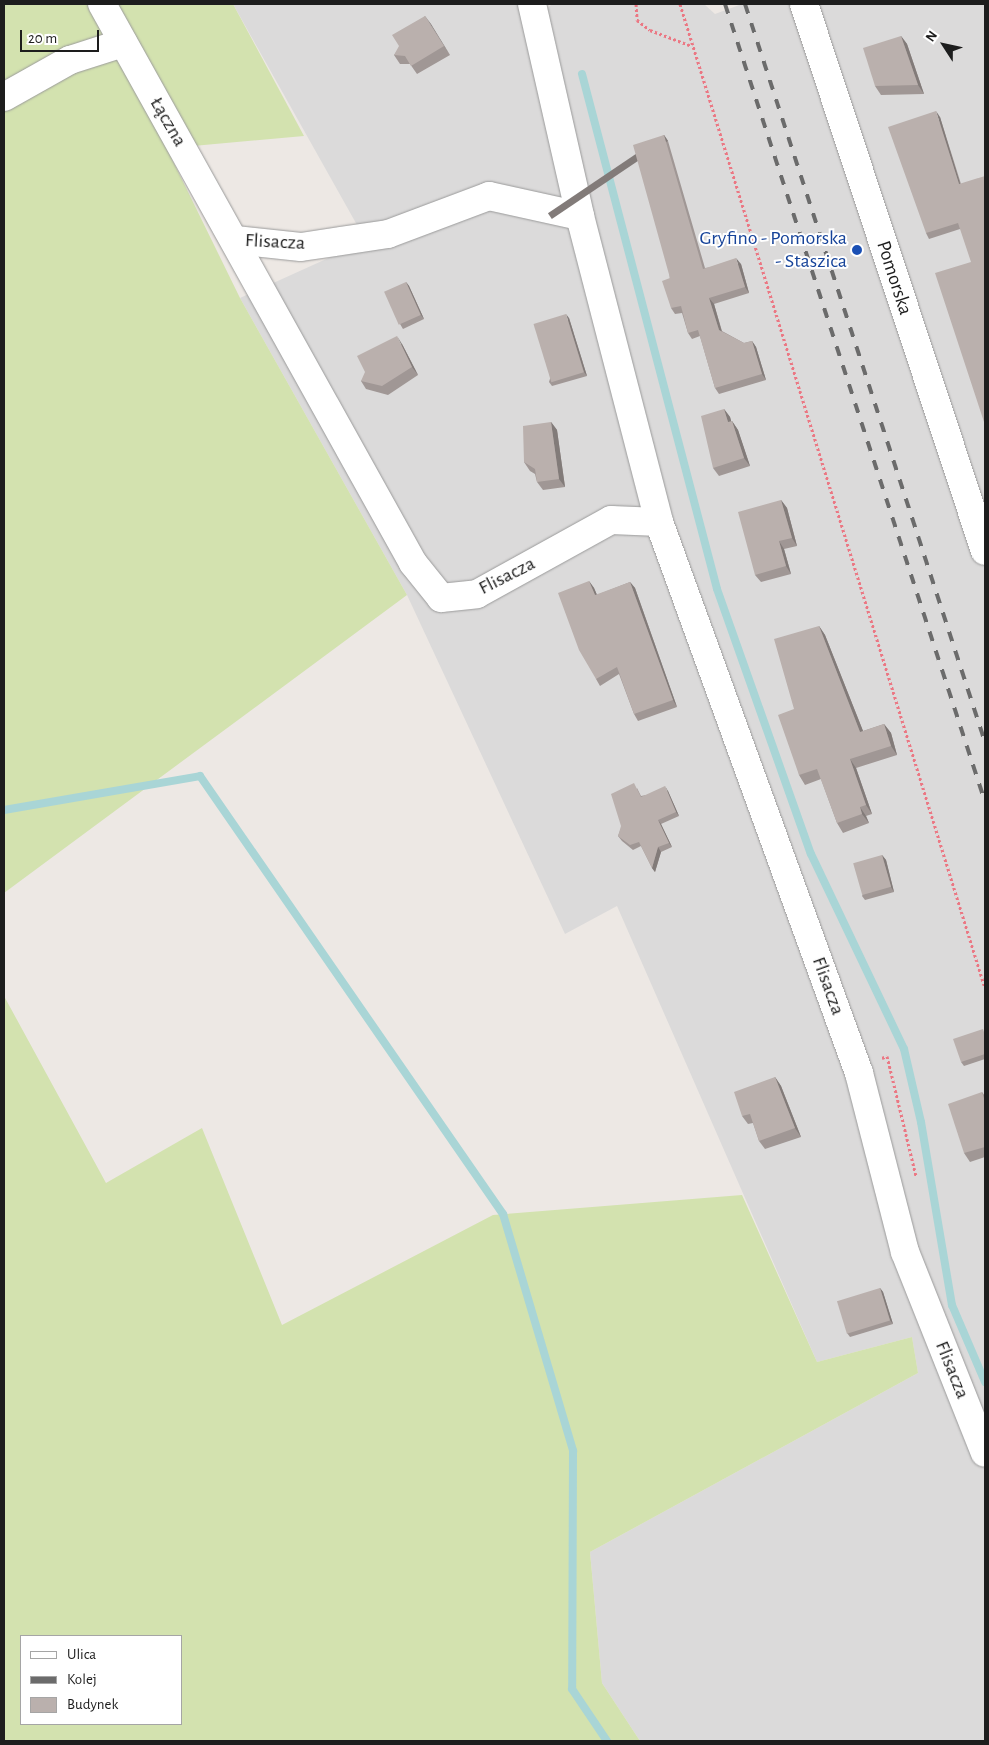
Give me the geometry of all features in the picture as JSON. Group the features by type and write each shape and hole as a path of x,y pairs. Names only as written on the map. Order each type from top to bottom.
{"street":[{"name":"Łączna","path":"102,4 235,240"},
{"path":"532,4 580,216"},
{"name":"Pomorska","path":"804,4 985,551"},
{"path":"4,97 70,60 124,43"},
{"name":"Flisacza","path":"235,240 301,247 388,234 490,196 580,216 659,522 859,1072 905,1252 985,1453"},
{"name":"Flisacza","path":"235,240 413,563 441,598 477,594 612,520 659,522"}],"path":[{"path":"636,4 637,20 650,30 693,46"},
{"path":"680,4 985,988"}],"shaded area":[{"path":"233,4 541,4 541,14 552,4 704,4 715,14 742,4 985,4 985,1741 640,1741 602,1683 590,1552 918,1373 912,1337 817,1362 617,906 565,934 407,595 240,298 366,241"}],"green space":[{"path":"4,4 96,4 240,298 407,595 4,893"},
{"path":"114,4 233,4 304,136 193,146"},
{"path":"4,996 106,1183 202,1128 282,1325 493,1215 742,1195 817,1362 912,1337 918,1373 590,1552 602,1683 640,1741 4,1741"}],"building":[{"path":"425,16 444,46 411,66 405,56 394,55 399,46 392,35"},
{"path":"901,36 918,85 875,86 863,48"},
{"path":"936,111 959,184 985,176 985,425 935,273 971,262 958,223 926,233 888,127"},
{"path":"664,135 703,269 736,258 745,287 709,298 719,330 744,343 752,341 762,374 715,388 698,330 688,333 681,306 671,308 662,281 670,278 633,145"},
{"path":"406,282 421,315 399,325 384,292"},
{"path":"566,314 584,372 551,382 533,324"},
{"path":"397,336 412,367 382,386 361,381 365,372 357,356"},
{"path":"724,409 728,422 732,421 744,458 713,468 701,416"},
{"path":"551,422 559,479 537,482 535,469 524,462 523,426"},
{"path":"781,500 792,538 779,541 786,566 755,575 738,512"},
{"path":"589,581 595,595 630,582 673,700 634,714 617,667 596,679 579,650 558,593"},
{"path":"819,626 860,732 884,724 891,746 850,759 866,805 860,807 862,814 837,823 817,769 799,775 778,715 794,709 774,639"},
{"path":"634,783 641,797 665,786 676,812 658,820 669,843 658,847 652,868 639,842 630,845 618,836 621,826 611,794"},
{"path":"882,855 891,887 862,895 853,863"},
{"path":"983,1029 985,1035 985,1054 961,1062 953,1039"},
{"path":"775,1077 795,1128 759,1141 750,1114 742,1116 734,1092"},
{"path":"982,1092 985,1102 985,1147 964,1153 948,1104"},
{"path":"880,1288 890,1321 847,1334 837,1301"}],"waterway":[{"path":"582,74 717,589 811,854 904,1049 921,1122 952,1305 985,1382"},
{"path":"4,810 200,776 503,1214 573,1451 572,1689 607,1741"}],"railway":[{"path":"725,4 985,802"},
{"path":"745,4 985,742"}],"place":[{"name":"Gryfino - Pomorska - Staszica","path":"857,250"}]}
